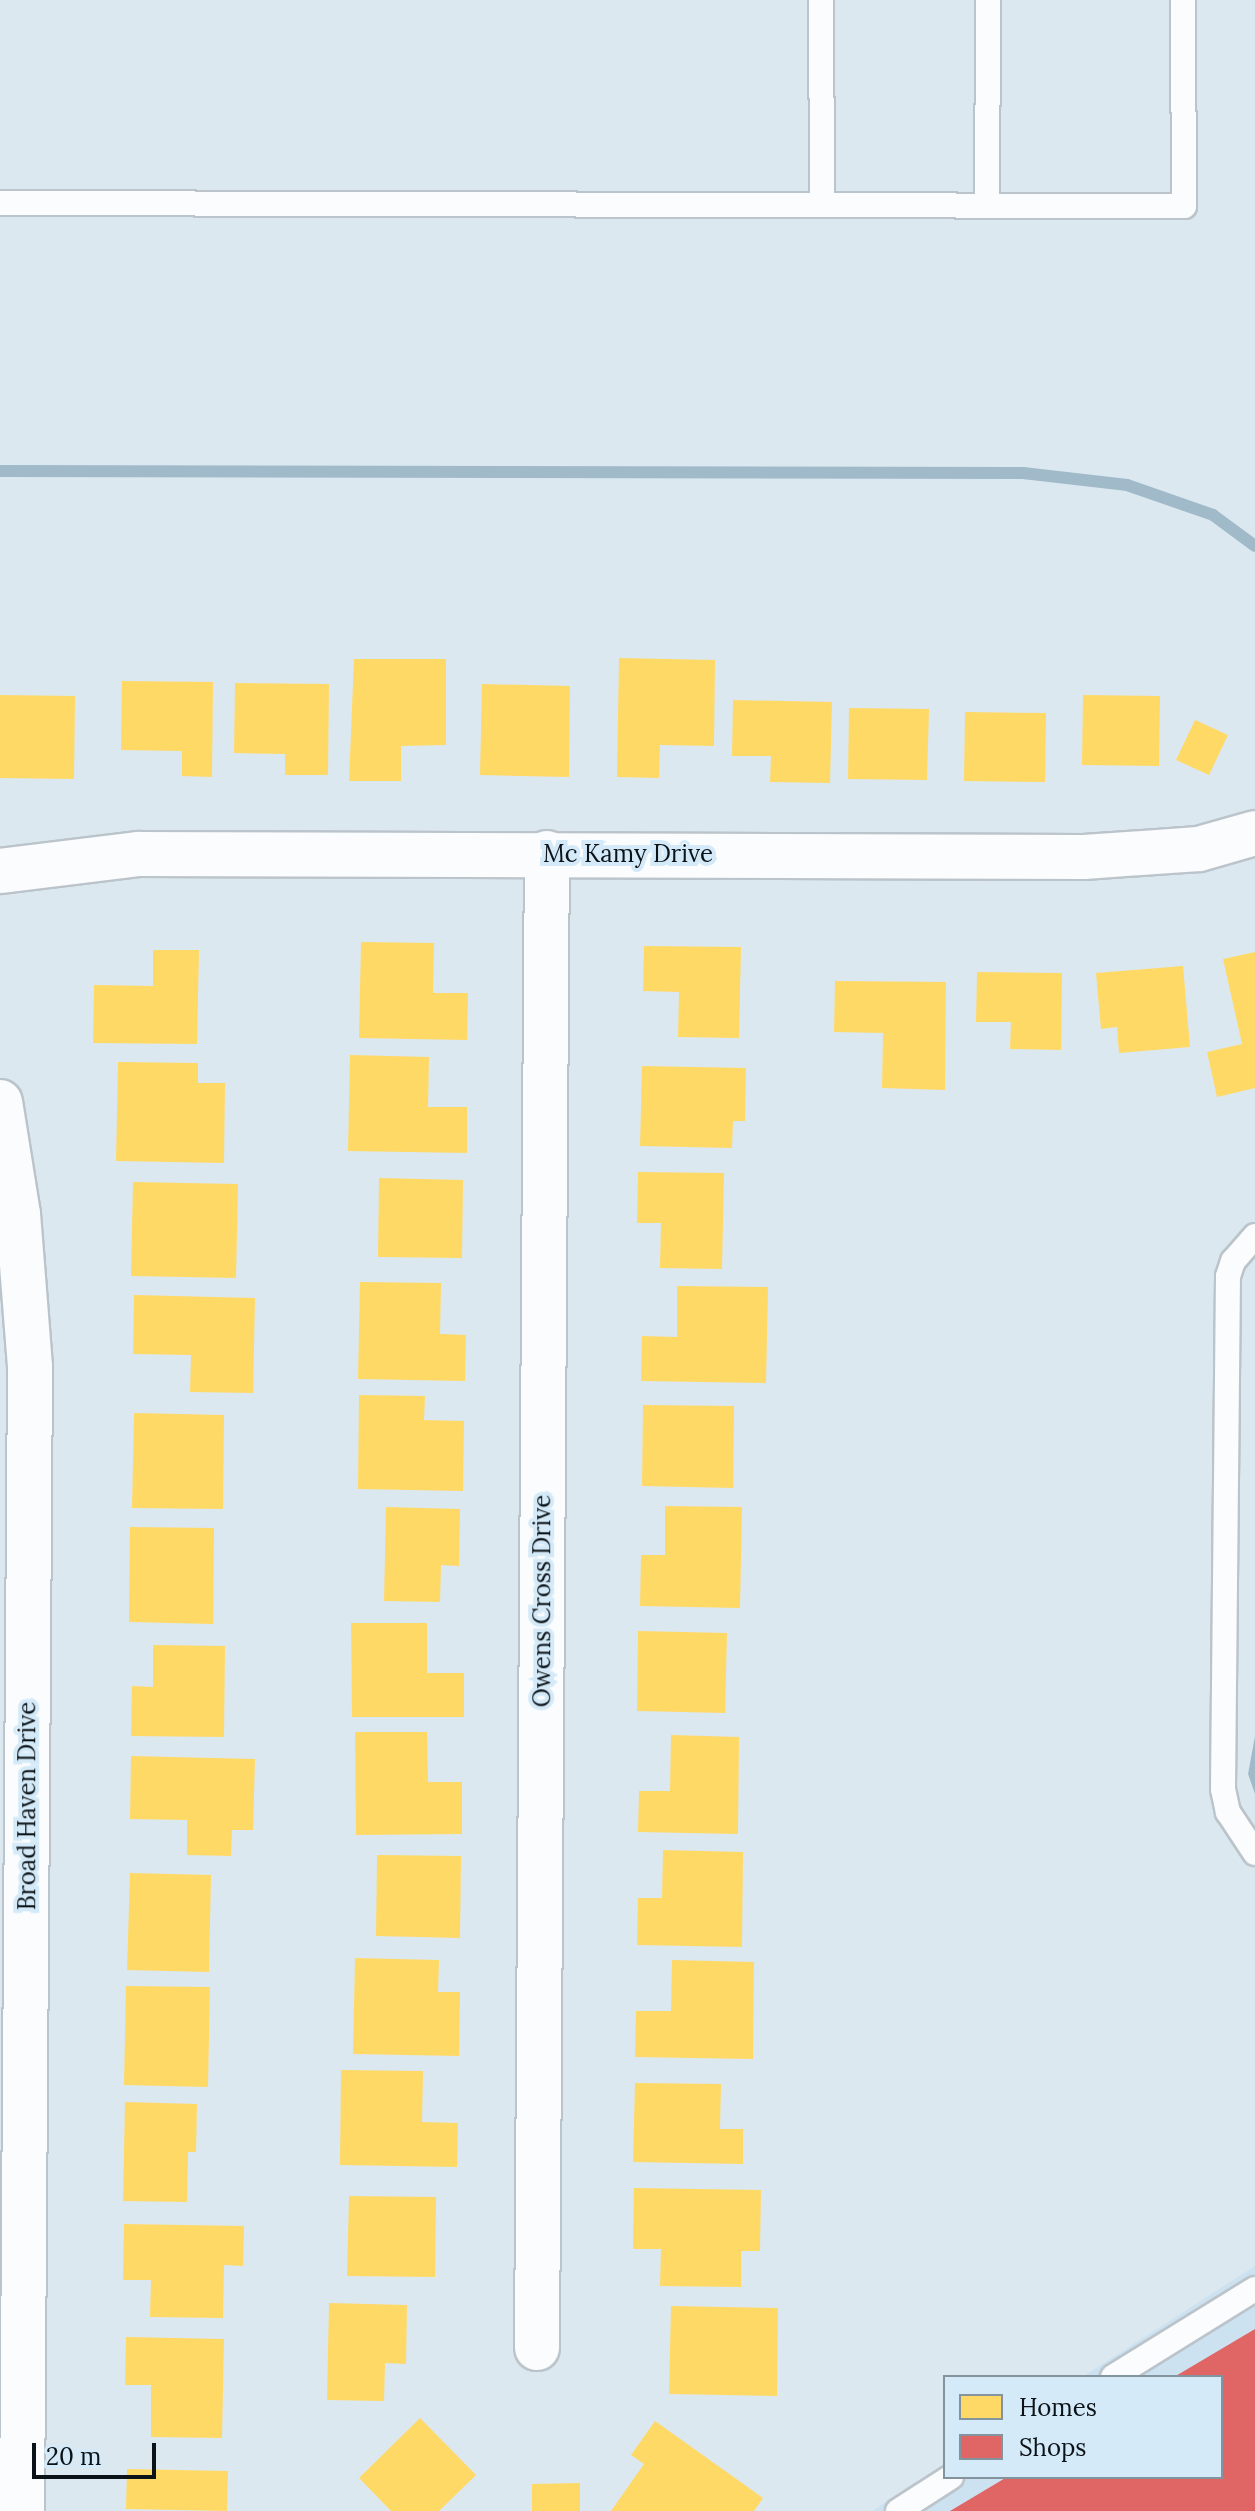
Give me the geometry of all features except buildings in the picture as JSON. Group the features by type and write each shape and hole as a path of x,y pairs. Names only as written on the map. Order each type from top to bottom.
{"street":[{"name":"Mc Kamy Drive","path":"0,871 138,854 1084,857 1199,849 1255,833"},
{"name":"Owens Cross Drive","path":"537,2348 547,853"},
{"name":"Broad Haven Drive","path":"0,1102 18,1214 30,1367 22,2511"}],"lane":[{"path":"821,0 822,205"},
{"path":"987,205 988,0"},
{"path":"0,203 1184,206 1183,0"},
{"path":"1255,1236 1242,1247 1228,1276 1223,1789 1228,1812 1255,1853"},
{"path":"1116,2375 1255,2289"},
{"path":"898,2511 948,2479"}],"shaded area":[{"path":"1255,1736 1255,1794 1248,1774"},
{"path":"1255,2266 1255,2511 872,2511 943,2465 943,2479 1223,2479 1223,2375 1085,2375"}],"waterway":[{"path":"0,471 1023,473 1127,485 1213,515 1255,546"}]}
